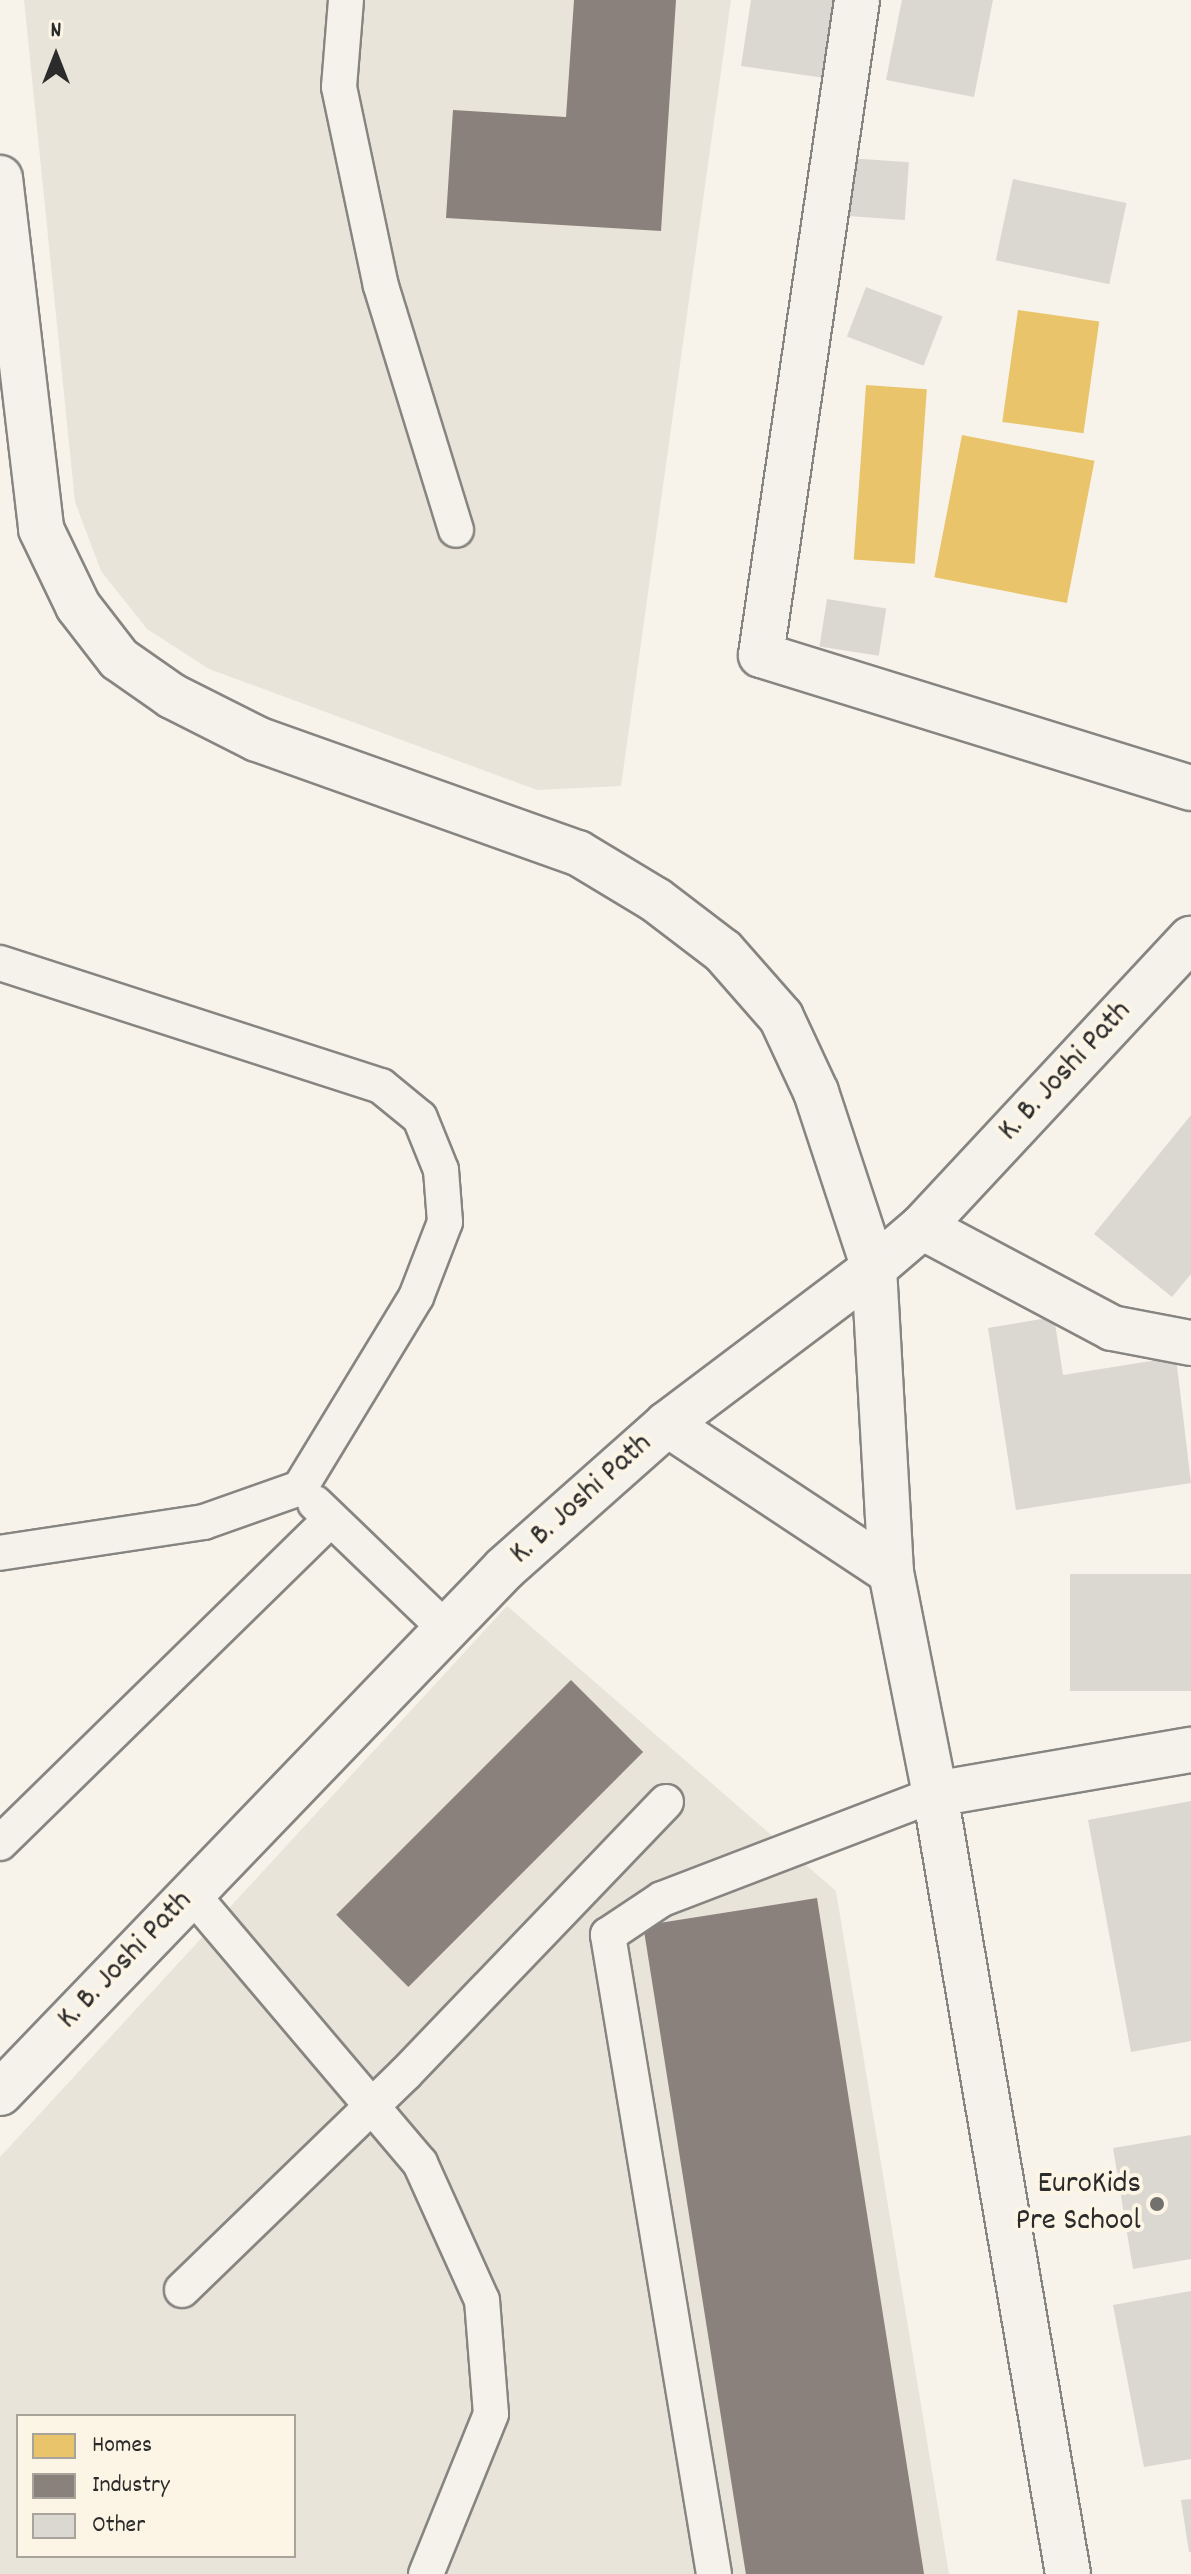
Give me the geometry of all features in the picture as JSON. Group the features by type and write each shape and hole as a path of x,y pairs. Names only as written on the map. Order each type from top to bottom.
{"main road":[{"path":"857,0 761,655 1191,788"},
{"path":"0,178 41,529 78,606 119,659 172,696 257,739 578,853 656,900 723,951 781,1017 816,1092 874,1268 891,1572 935,1794 1068,2574"},
{"name":"K. B. Joshi Path","path":"0,2093 505,1568 667,1424 874,1268 922,1227 1191,939"},
{"path":"922,1227 1112,1328 1191,1343"},
{"path":"667,1424 891,1572"},
{"path":"935,1794 1191,1750"}],"lane":[{"path":"346,0 339,87 381,286 456,530"},
{"path":"0,963 381,1086 420,1118 441,1170 445,1222 416,1297 300,1488 204,1522 0,1553"},
{"path":"300,1488 446,1629"},
{"path":"0,1843 331,1519"},
{"path":"714,2574 608,1935 662,1899 935,1794"},
{"path":"182,2290 372,2105 666,1802"},
{"path":"191,1893 420,2163 482,2300 491,2414 426,2574"}],"shaded area":[{"path":"24,0 731,0 621,786 537,790 209,669 147,629 101,571 75,502"},
{"path":"507,1606 836,1891 949,2574 0,2574 0,2157"}],"building: Homes":[{"path":"1018,310 1099,321 1083,433 1002,422"},
{"path":"866,385 927,389 915,564 854,560"},
{"path":"962,435 1095,461 1067,603 934,577"}],"building: Industry":[{"path":"574,0 676,0 661,231 446,218 453,110 566,117"},
{"path":"571,1680 643,1752 408,1987 336,1915"},
{"path":"817,1898 924,2574 746,2574 643,1926"}],"building: Other":[{"path":"751,0 843,0 832,79 741,66"},
{"path":"902,0 993,0 974,97 886,80"},
{"path":"849,158 909,162 905,220 845,216"},
{"path":"1013,179 1126,203 1109,284 996,260"},
{"path":"866,287 943,316 924,366 847,336"},
{"path":"827,599 886,608 879,656 819,646"},
{"path":"1191,1115 1191,1274 1172,1297 1094,1234"},
{"path":"1054,1317 1063,1375 1176,1357 1191,1483 1016,1510 988,1328"},
{"path":"1070,1574 1191,1574 1191,1691 1070,1691"},
{"path":"1191,1801 1191,2041 1131,2052 1088,1820"},
{"name":"EuroKids Pre School","path":"1191,2135 1191,2259 1133,2269 1113,2148"},
{"path":"1191,2291 1191,2459 1144,2467 1113,2305"},
{"path":"1191,2499 1191,2552 1189,2552 1181,2500"}],"place":[{"name":"EuroKids Pre School","path":"1157,2204"}]}
